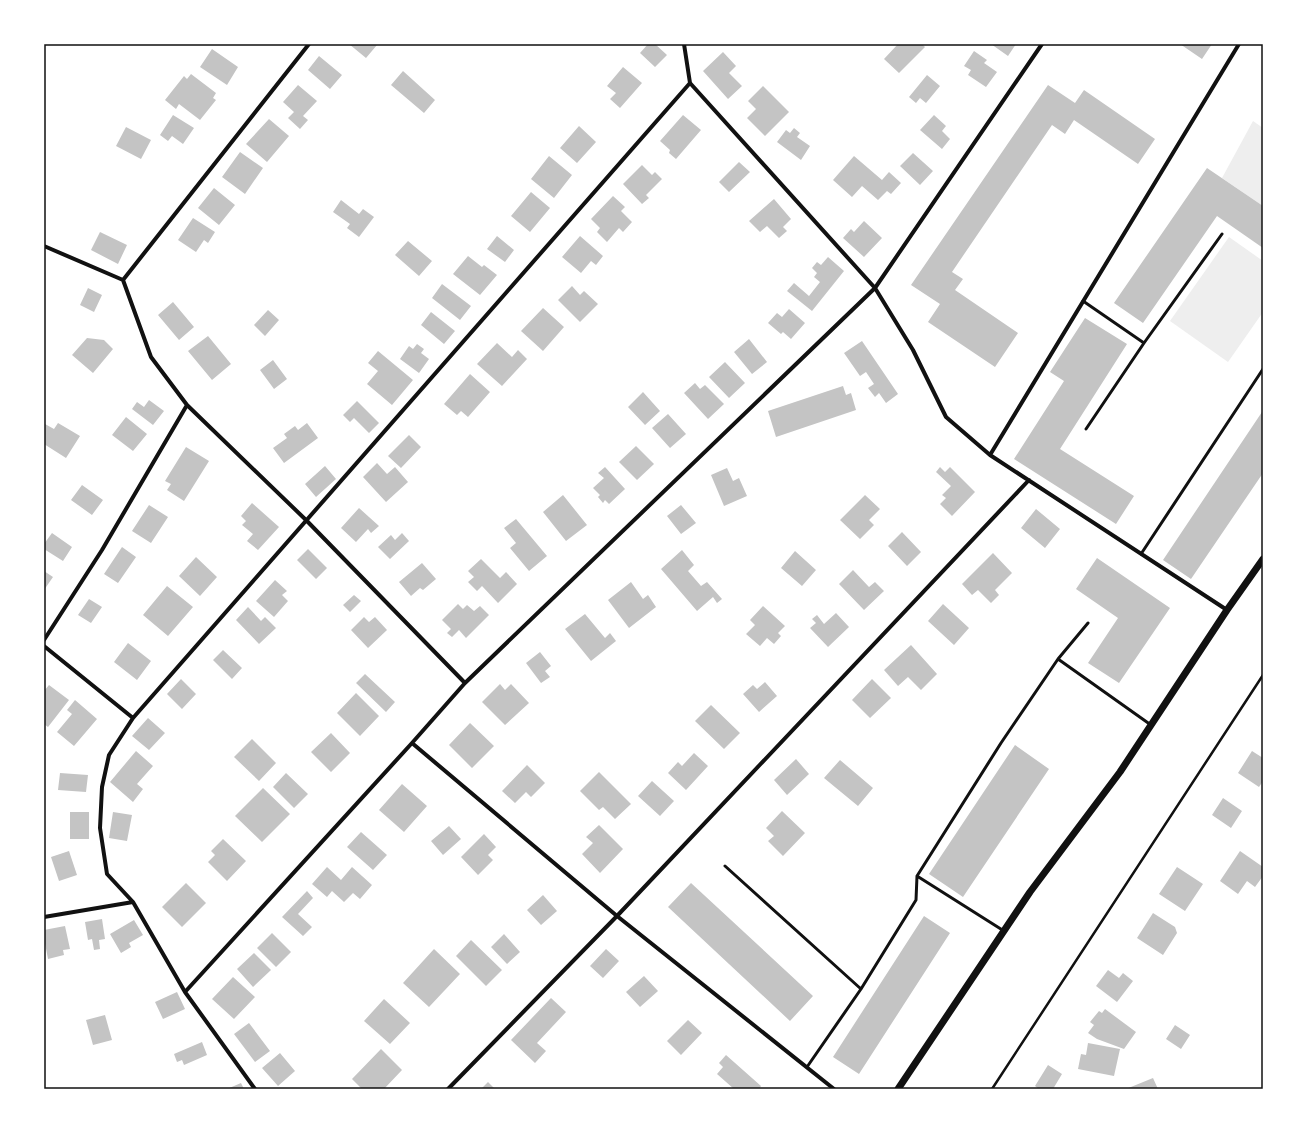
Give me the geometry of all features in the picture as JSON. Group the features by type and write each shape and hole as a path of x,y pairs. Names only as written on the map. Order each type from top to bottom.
{"street":[{"path":"123,280 309,44"},
{"path":"684,44 690,83 875,288 913,350 946,417 990,455 1227,610"},
{"path":"185,992 465,683 875,288 1042,44"},
{"path":"990,455 1239,44"},
{"path":"255,1089 185,992 133,902 107,874 100,828 102,787 109,754 133,718 690,83"},
{"path":"44,246 123,280 151,357 187,405 306,520 465,683"},
{"path":"44,640 102,550 187,405"},
{"path":"448,1089 616,916 1029,480"},
{"path":"898,1089 1030,892 1120,772 1227,610 1261,568 1263,559"},
{"path":"44,646 133,718"},
{"path":"412,743 616,916 834,1089"},
{"path":"44,917 133,902"}],"lane":[{"path":"1086,429 1144,343 1222,234"},
{"path":"1083,301 1144,343"},
{"path":"1141,554 1263,369"},
{"path":"807,1067 861,989 916,900 917,876 1001,743 1058,659 1088,624"},
{"path":"1058,659 1151,724"},
{"path":"725,866 861,989"},
{"path":"917,876 1004,931"}],"path":[{"path":"992,1089 1263,675"}],"shaded area":[{"path":"1253,121 1263,128 1263,206 1222,178"},
{"path":"1229,237 1263,261 1263,312 1228,362 1170,321"}],"building":[{"path":"349,44 376,44 377,45 366,58"},
{"path":"648,44 655,44 667,55 655,67 640,53"},
{"path":"898,44 922,44 925,47 899,73 884,59"},
{"path":"991,44 1016,44 1008,56"},
{"path":"1180,44 1212,44 1202,59"},
{"path":"212,49 238,67 227,85 200,67"},
{"path":"974,51 987,60 984,63 997,72 986,87 968,75 971,70 964,66"},
{"path":"723,52 736,66 729,73 742,86 728,99 703,71"},
{"path":"319,56 342,75 330,89 308,70"},
{"path":"623,67 642,83 620,108 610,99 616,93 607,86"},
{"path":"403,71 435,100 424,113 391,85"},
{"path":"191,74 216,93 213,98 216,100 200,120 179,104 176,109 165,100 184,76 187,79"},
{"path":"927,75 940,86 926,103 920,98 916,103 909,97"},
{"path":"298,85 317,101 303,116 308,120 300,129 288,118 294,112 283,102"},
{"path":"1048,85 1075,103 1084,90 1155,139 1138,164 1074,120 1065,134 1052,125 952,272 963,279 955,290 1018,333 995,367 928,322 940,304 911,285"},
{"path":"763,86 789,112 765,136 747,118 756,109 748,101"},
{"path":"173,115 194,128 183,144 172,136 168,141 160,135"},
{"path":"683,115 701,130 676,159 669,153 670,150 660,141"},
{"path":"934,115 946,126 942,131 950,139 942,149 920,130"},
{"path":"269,119 289,136 267,162 246,144"},
{"path":"579,126 596,142 577,163 560,148"},
{"path":"126,127 151,140 141,159 116,146"},
{"path":"794,128 800,133 797,137 810,146 801,160 777,142 786,130 790,133"},
{"path":"240,152 263,168 245,194 222,177"},
{"path":"913,153 933,171 920,185 900,166"},
{"path":"549,156 572,175 554,198 531,179"},
{"path":"854,156 882,180 889,172 901,183 891,194 887,191 878,200 862,186 852,197 833,180"},
{"path":"739,162 750,172 729,192 719,182"},
{"path":"642,165 652,175 655,172 662,179 646,195 649,198 642,204 623,184"},
{"path":"1207,168 1263,206 1263,248 1217,216 1143,323 1114,303"},
{"path":"214,188 235,205 219,225 198,208"},
{"path":"531,192 550,208 530,232 511,216"},
{"path":"613,196 625,207 621,211 632,222 623,232 619,228 607,242 597,232 600,228 591,219"},
{"path":"774,199 791,219 783,227 787,231 779,238 767,226 760,232 749,221"},
{"path":"341,200 359,214 363,209 374,217 359,237 347,228 350,224 333,212"},
{"path":"193,218 215,232 208,243 204,240 196,252 178,240"},
{"path":"864,221 882,238 864,257 843,238 851,229 854,232"},
{"path":"100,232 127,245 118,264 91,250"},
{"path":"497,236 514,250 505,262 487,249"},
{"path":"580,236 603,256 596,265 591,261 581,273 562,257"},
{"path":"408,241 432,261 419,276 395,255"},
{"path":"468,256 482,267 484,265 497,275 480,295 453,274"},
{"path":"828,257 844,271 812,311 787,291 794,283 809,296 820,282 814,277 817,273 812,268 817,262 821,265"},
{"path":"442,284 471,306 460,320 432,298"},
{"path":"572,286 580,295 584,291 598,304 580,322 558,300"},
{"path":"88,288 102,295 94,312 80,305"},
{"path":"173,302 194,327 179,340 158,315"},
{"path":"543,308 564,327 543,351 521,331"},
{"path":"789,309 805,323 791,339 783,332 781,334 768,323 777,313 782,317"},
{"path":"268,310 279,320 265,336 254,325"},
{"path":"431,312 455,331 444,344 421,325"},
{"path":"1085,318 1127,344 1060,449 1134,496 1116,524 1014,459 1064,381 1050,372"},
{"path":"208,336 231,364 212,380 188,351"},
{"path":"87,338 104,340 113,349 93,373 72,355"},
{"path":"749,339 767,362 752,374 734,352"},
{"path":"862,341 898,394 886,403 879,393 875,397 868,388 874,384 866,372 860,376 844,353"},
{"path":"497,343 512,357 518,350 527,359 502,386 477,364"},
{"path":"417,344 424,349 421,353 429,359 419,373 400,359 409,346 413,349"},
{"path":"378,351 413,380 392,405 367,384 378,371 368,363"},
{"path":"273,360 287,379 274,389 260,370"},
{"path":"725,362 745,383 729,398 709,377"},
{"path":"470,374 490,392 468,417 461,411 457,415 444,404"},
{"path":"695,383 700,389 705,385 724,404 708,419 684,393"},
{"path":"843,386 846,395 851,393 856,410 776,437 768,411"},
{"path":"643,392 660,411 645,425 628,407"},
{"path":"149,400 164,411 153,425 132,409 137,402 144,407"},
{"path":"357,401 379,423 369,433 354,418 350,422 343,415"},
{"path":"1262,412 1263,473 1191,579 1163,560"},
{"path":"668,414 686,434 670,448 652,428"},
{"path":"126,417 147,434 133,451 112,435"},
{"path":"58,423 80,436 66,458 44,444 45,424 54,429"},
{"path":"307,423 318,438 284,463 273,448 287,438 284,434 295,426 298,430"},
{"path":"409,435 421,447 401,468 388,456"},
{"path":"636,446 654,464 637,480 619,462"},
{"path":"186,447 209,461 184,501 167,490 171,484 165,481"},
{"path":"377,463 387,474 395,467 408,482 386,502 363,477"},
{"path":"325,466 336,479 316,497 305,484"},
{"path":"605,467 625,489 609,504 605,500 603,503 598,497 600,495 593,488 604,478 598,473"},
{"path":"940,467 945,472 950,467 975,492 952,516 940,504 946,498 942,495 951,486 936,472"},
{"path":"727,468 733,481 739,478 747,496 724,506 711,475"},
{"path":"82,485 103,500 92,515 71,500"},
{"path":"563,495 587,525 566,541 543,512"},
{"path":"865,495 880,509 869,520 874,525 860,539 840,520"},
{"path":"252,503 279,527 258,550 247,541 253,534 242,525 246,521 241,516"},
{"path":"149,505 168,517 151,543 132,531"},
{"path":"681,505 696,523 681,534 667,516"},
{"path":"359,508 379,526 371,533 368,529 356,542 341,528"},
{"path":"1036,509 1060,529 1045,548 1021,528"},
{"path":"516,519 547,556 529,571 510,548 516,543 504,528"},
{"path":"902,532 921,552 907,566 888,546"},
{"path":"52,533 72,547 63,561 44,549 44,544"},
{"path":"402,533 409,541 390,559 378,547 391,535 395,540"},
{"path":"122,547 136,557 118,583 104,574"},
{"path":"308,549 327,568 316,579 297,560"},
{"path":"682,550 694,565 688,571 701,586 707,582 722,599 717,603 713,597 697,611 661,569"},
{"path":"795,551 816,570 802,586 781,568"},
{"path":"993,553 1012,573 995,590 999,595 991,603 978,590 972,595 962,584"},
{"path":"196,557 217,577 200,596 179,576"},
{"path":"1097,558 1170,608 1119,683 1088,663 1118,618 1076,589"},
{"path":"481,559 500,578 506,572 517,584 498,603 482,586 477,591 468,582 474,577 468,571"},
{"path":"422,563 436,579 423,590 420,588 411,596 399,582"},
{"path":"853,570 869,587 875,582 884,591 864,610 839,584"},
{"path":"44,571 53,577 44,590"},
{"path":"275,580 287,591 282,595 288,601 274,617 256,601"},
{"path":"631,582 643,599 648,595 656,607 629,628 608,600"},
{"path":"167,586 193,607 168,636 143,615"},
{"path":"354,595 361,601 350,612 343,605"},
{"path":"89,599 102,607 91,623 78,615"},
{"path":"458,604 463,609 467,605 474,611 480,606 489,615 466,638 459,630 452,637 447,633 451,629 442,620"},
{"path":"943,604 969,628 954,645 928,621"},
{"path":"763,606 785,626 778,633 781,636 774,644 767,638 760,646 746,634 755,625 750,620"},
{"path":"248,607 261,621 265,617 276,628 259,644 236,620"},
{"path":"836,613 849,627 828,647 810,628 816,623 812,619 817,615 824,624"},
{"path":"585,614 605,638 610,633 616,641 591,661 565,629"},
{"path":"364,617 369,622 375,617 387,630 368,648 351,630"},
{"path":"128,643 151,661 137,680 114,662"},
{"path":"911,645 937,674 921,690 908,677 898,686 884,670"},
{"path":"223,650 242,668 232,679 213,660"},
{"path":"540,652 551,666 545,671 550,677 541,683 526,663"},
{"path":"365,674 395,702 386,712 356,683"},
{"path":"181,679 196,694 182,709 167,694"},
{"path":"872,679 891,698 870,718 852,700"},
{"path":"765,682 777,696 759,712 743,694 753,685 757,689"},
{"path":"500,684 505,690 511,684 529,703 505,725 482,702"},
{"path":"49,685 69,700 48,727 44,724 44,691"},
{"path":"356,693 379,716 360,736 337,713"},
{"path":"75,700 97,719 74,746 57,732 72,714 67,710"},
{"path":"711,705 740,733 724,749 695,721"},
{"path":"148,718 165,733 149,750 132,736"},
{"path":"470,723 494,746 472,768 449,745"},
{"path":"331,733 350,753 331,772 311,752"},
{"path":"252,739 276,763 259,781 234,757"},
{"path":"1015,745 1049,769 963,897 929,874"},
{"path":"136,751 153,766 137,784 143,789 133,802 110,782"},
{"path":"1252,751 1263,758 1263,781 1259,787 1238,773"},
{"path":"694,753 708,766 686,790 668,773 678,762 682,766"},
{"path":"796,759 809,774 787,795 774,780"},
{"path":"840,760 873,788 858,806 824,778"},
{"path":"527,765 545,783 531,797 526,792 515,803 502,791"},
{"path":"599,772 631,804 615,819 603,807 599,810 580,791"},
{"path":"60,773 88,775 86,792 58,790"},
{"path":"286,773 308,794 294,808 273,787"},
{"path":"652,781 674,801 660,816 638,796"},
{"path":"402,784 427,806 404,832 379,810"},
{"path":"263,788 290,814 262,842 235,816"},
{"path":"1223,798 1242,811 1231,828 1212,815"},
{"path":"782,811 805,833 783,856 768,841 774,836 766,828"},
{"path":"70,812 89,812 89,839 70,839"},
{"path":"113,812 132,815 127,841 109,838"},
{"path":"599,825 623,849 600,873 582,854 593,843 586,837"},
{"path":"449,826 461,839 443,855 431,841"},
{"path":"361,832 387,855 373,870 347,847"},
{"path":"484,834 496,847 488,855 493,860 478,875 461,857"},
{"path":"223,839 246,861 227,881 208,862 215,855 211,851"},
{"path":"69,851 77,875 59,881 51,857"},
{"path":"1240,851 1263,867 1263,876 1255,887 1247,881 1238,894 1220,881"},
{"path":"327,867 341,880 352,867 372,885 360,899 353,893 344,902 332,891 327,897 312,884"},
{"path":"1177,867 1203,884 1185,911 1159,894"},
{"path":"186,883 206,903 182,927 162,907"},
{"path":"691,883 813,996 790,1021 668,907"},
{"path":"307,891 313,898 298,914 312,927 303,936 282,917"},
{"path":"543,895 557,911 541,925 527,910"},
{"path":"1153,913 1175,927 1177,933 1163,955 1137,938"},
{"path":"924,916 950,933 859,1074 833,1057"},
{"path":"102,919 105,939 99,940 100,949 94,950 92,939 88,940 85,922"},
{"path":"134,920 143,935 129,943 131,947 121,953 110,934"},
{"path":"65,926 70,949 63,950 64,955 48,959 44,930"},
{"path":"272,933 291,952 276,967 257,948"},
{"path":"504,934 520,952 507,964 491,947"},
{"path":"471,940 502,970 486,986 456,956"},
{"path":"434,949 460,974 429,1007 403,983"},
{"path":"606,949 619,961 603,978 590,966"},
{"path":"254,953 271,970 253,987 237,969"},
{"path":"1108,970 1119,978 1123,973 1133,981 1117,1002 1096,986"},
{"path":"644,976 658,991 640,1007 626,992"},
{"path":"233,977 255,997 234,1019 212,999"},
{"path":"177,992 185,1009 163,1019 155,1002"},
{"path":"551,998 566,1012 537,1043 546,1051 535,1063 511,1040"},
{"path":"384,999 410,1023 390,1044 364,1021"},
{"path":"1105,1009 1136,1032 1124,1049 1097,1039 1088,1033 1094,1025 1090,1022 1099,1011 1102,1013"},
{"path":"105,1015 112,1040 93,1045 86,1020"},
{"path":"688,1020 702,1033 681,1055 667,1041"},
{"path":"249,1023 270,1051 255,1062 234,1034"},
{"path":"1175,1025 1190,1035 1181,1049 1166,1039"},
{"path":"202,1042 207,1055 184,1065 182,1060 177,1062 174,1054"},
{"path":"1088,1043 1120,1049 1114,1076 1078,1069 1081,1054 1086,1055"},
{"path":"381,1049 402,1070 384,1089 362,1089 352,1079"},
{"path":"280,1053 295,1071 278,1086 262,1068"},
{"path":"726,1055 761,1086 759,1089 734,1089 717,1074 723,1067 719,1063"},
{"path":"1048,1065 1062,1074 1053,1089 1039,1089 1035,1086"},
{"path":"1153,1078 1158,1089 1126,1089"},
{"path":"488,1082 495,1089 481,1089"},
{"path":"241,1083 244,1089 227,1089"}]}
